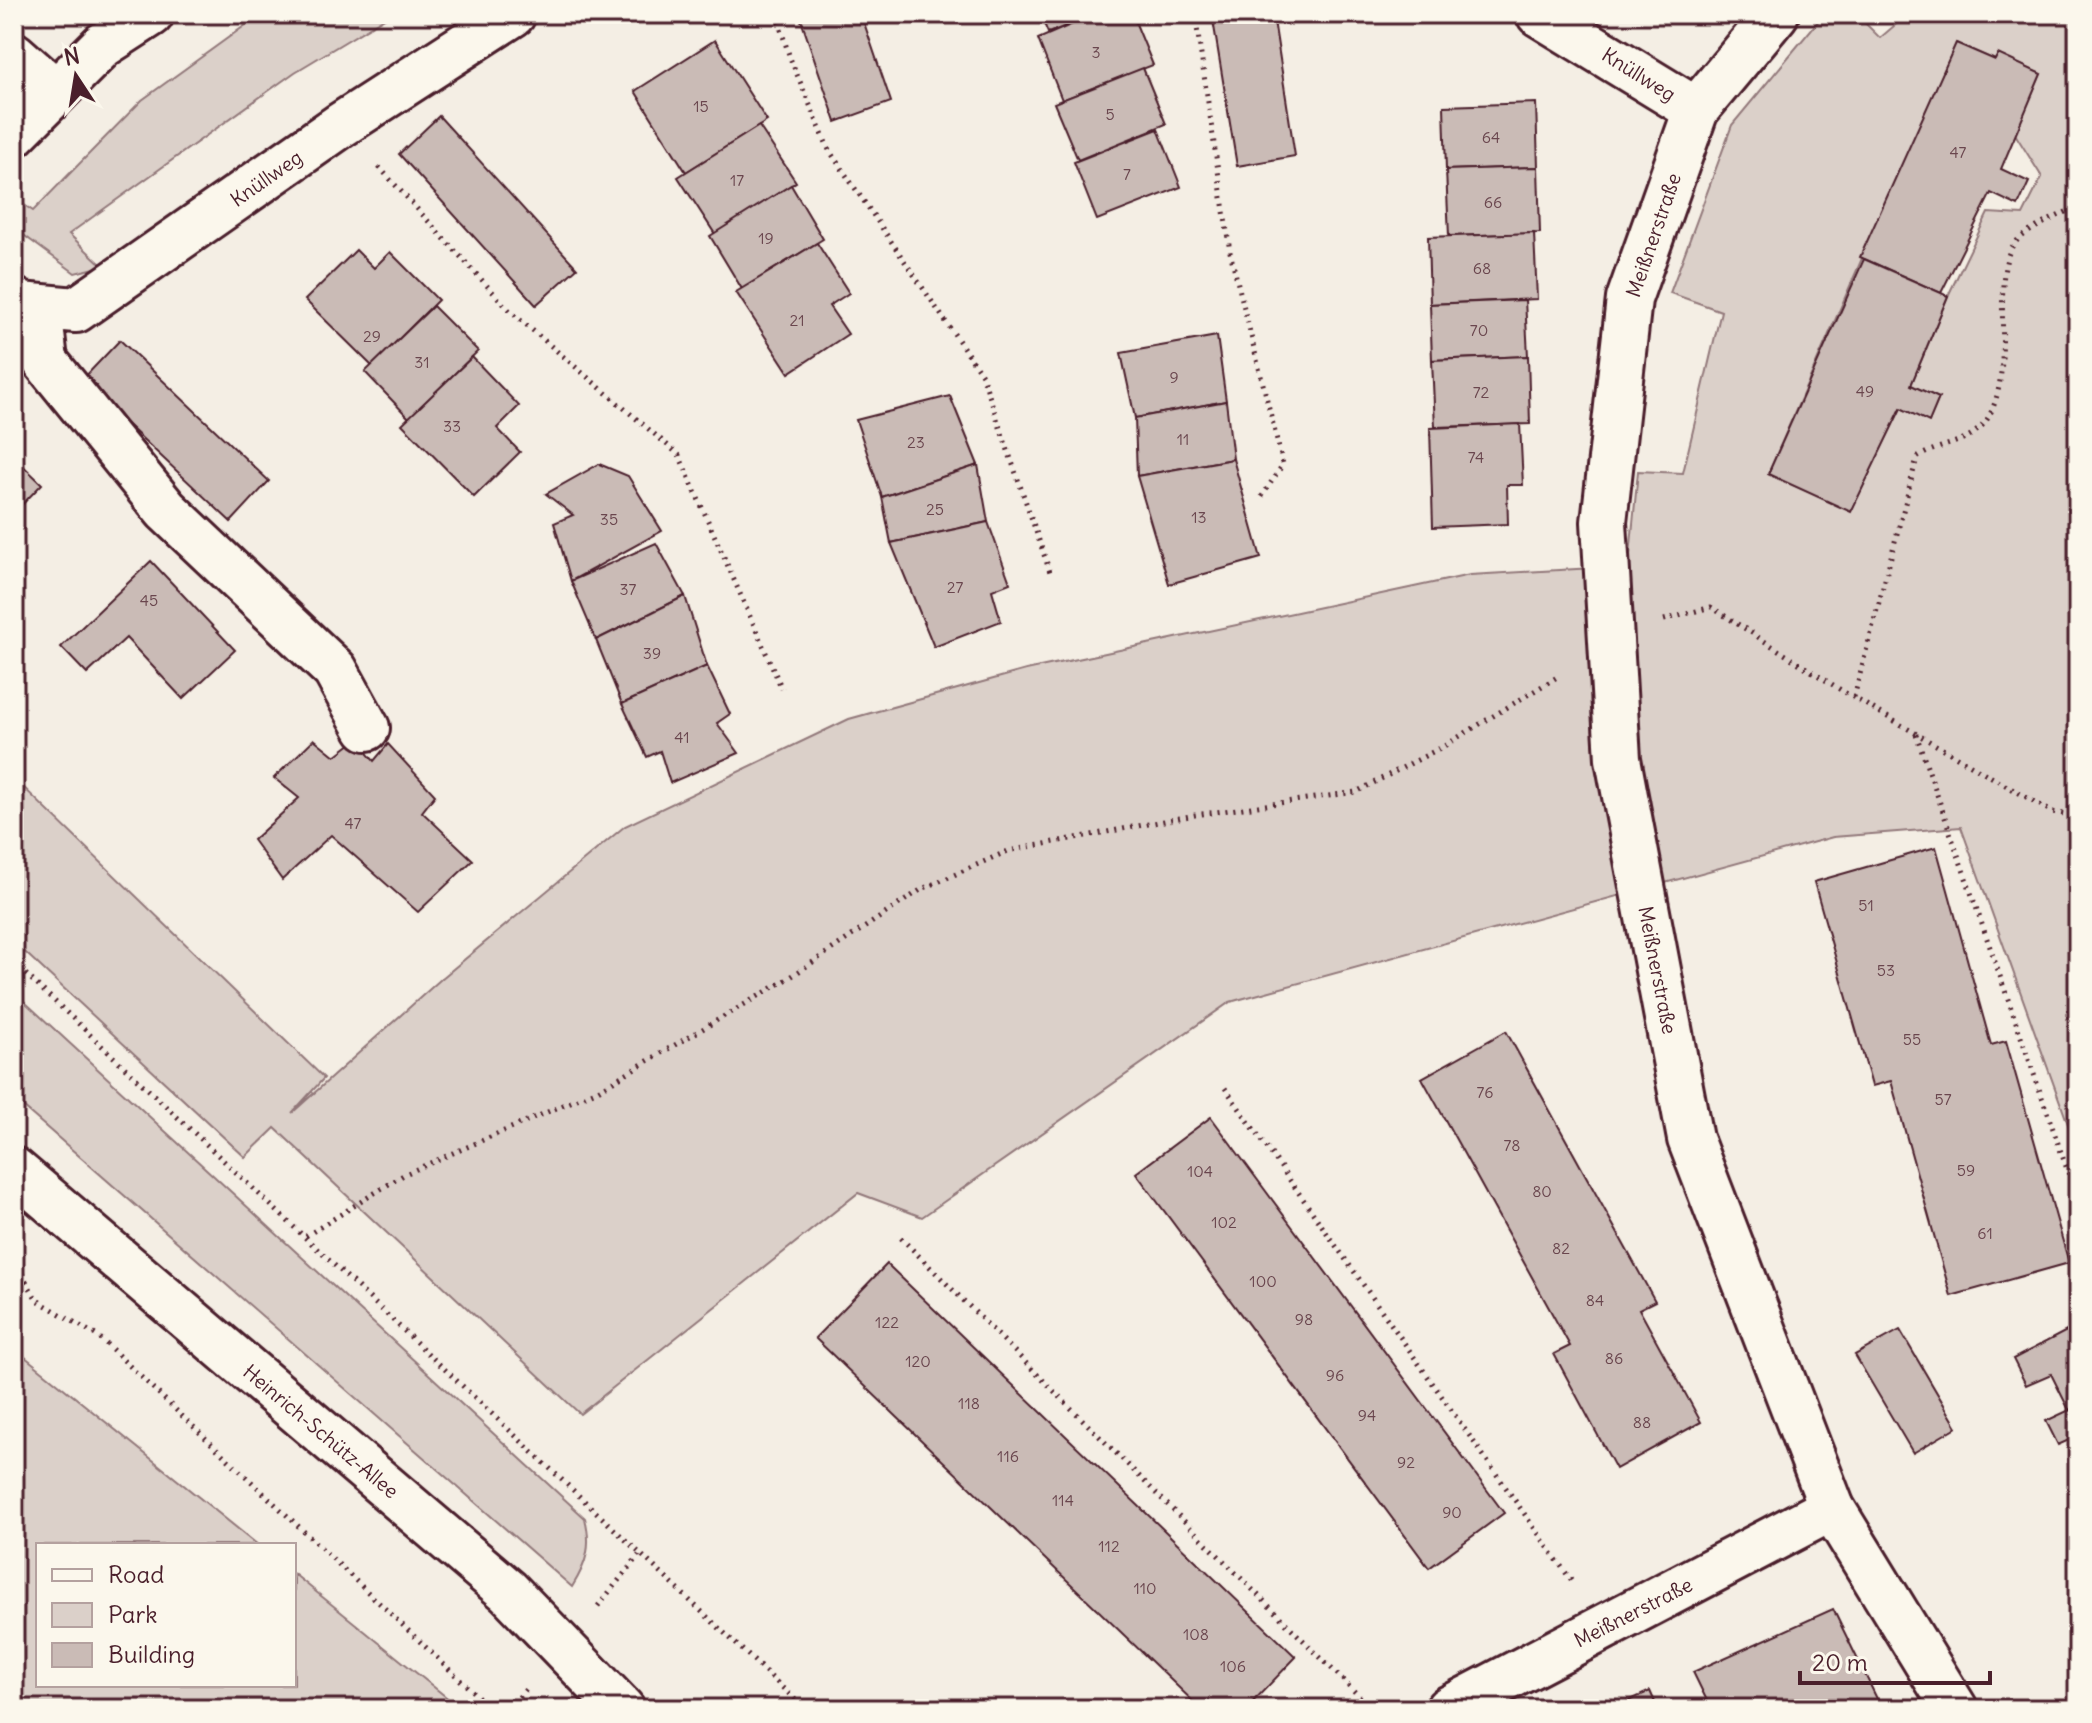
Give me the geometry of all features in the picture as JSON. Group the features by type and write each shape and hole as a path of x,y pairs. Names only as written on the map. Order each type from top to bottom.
{"street":[{"path":"14,134 103,45 151,14"},
{"name":"Knüllweg","path":"27,304 76,310 341,125 513,14"},
{"name":"Knüllweg","path":"1539,14 1696,110"},
{"name":"Meißnerstraße","path":"1448,1709 1832,1508 1690,1139 1618,759 1614,645 1604,522 1629,299 1696,110 1776,14"},
{"path":"14,55 56,92"},
{"path":"27,304 45,361 166,510 335,670 367,728"},
{"name":"Heinrich-Schütz-Allee","path":"14,1170 508,1591 618,1707"},
{"path":"1832,1508 1955,1709"}],"path":[{"path":"776,14 790,58 829,150 982,375 1051,575"},
{"path":"1195,14 1230,252 1283,464 1259,501"},
{"path":"341,125 511,312 679,455 782,689"},
{"path":"1854,697 1917,458 1977,431 1987,420 1999,386 2004,368 2003,277 2009,251 2019,239 2078,206"},
{"path":"306,1236 405,1174 598,1090 786,980 922,889 1008,851 1195,815 1356,792 1444,746 1614,645 1670,617 1711,607 1854,697 2052,812 2078,816"},
{"path":"1916,734 2078,1201"},
{"path":"14,963 805,1709"},
{"path":"1225,1088 1604,1626"},
{"path":"901,1238 1372,1709"},
{"path":"14,1260 37,1300 99,1337 491,1709"}],"green space":[{"path":"261,14 391,14 295,72 69,234 103,266 75,273 14,228 14,198 33,211 142,100"},
{"path":"1824,14 1856,14 1880,38 1908,14 2078,14 2078,1152 1961,827 1833,837 1230,1002 922,1217 858,1193 580,1414 275,1128 245,1157 14,942 14,778 324,1078 292,1113 441,979 625,826 849,719 1026,670 1470,575 1629,566 1638,471 1683,473 1721,311 1670,293 1732,125","holes":["1956,43 1995,60 1998,55 2041,74 2015,134 2042,177 2023,215 1988,213 1948,296 1911,385 1939,398 1929,421 1901,408 1851,511 1768,474"]},
{"path":"14,992 585,1518 587,1554 572,1587 14,1099"},
{"path":"14,1348 256,1543 36,1543 36,1687 296,1687 296,1576 461,1709 14,1709"}],"building":[{"path":"799,14 861,14 891,102 836,122"},
{"path":"1040,14 1096,14 1048,33"},
{"path":"1096,14 1132,14 1153,65 1062,100 1038,39"},
{"path":"1212,14 1273,14 1295,156 1237,166"},
{"path":"715,40 767,121 686,172 635,91"},
{"path":"1956,43 1995,60 1998,54 2041,74 2001,169 2029,182 2018,206 1991,193 1941,293 1860,257"},
{"path":"1143,68 1166,124 1078,160 1054,103"},
{"path":"1536,103 1538,167 1446,170 1444,106"},
{"path":"439,116 577,268 536,305 399,154"},
{"path":"759,126 796,182 715,234 678,177"},
{"path":"1158,129 1181,187 1097,220 1074,162"},
{"path":"1538,167 1540,233 1449,236 1446,170"},
{"path":"791,185 823,239 742,289 710,236"},
{"path":"1534,233 1537,299 1430,304 1428,237"},
{"path":"817,243 849,293 829,306 848,334 789,373 736,292"},
{"path":"356,250 374,268 390,252 438,300 372,366 305,300"},
{"path":"1864,259 1948,296 1911,385 1939,398 1929,422 1901,408 1851,512 1768,474"},
{"path":"1525,300 1528,356 1432,360 1430,304"},
{"path":"433,306 478,351 409,418 365,372"},
{"path":"1217,336 1226,401 1135,418 1121,353"},
{"path":"120,340 269,481 231,522 81,381"},
{"path":"1528,356 1530,424 1435,427 1432,360"},
{"path":"472,357 519,406 497,428 520,452 474,497 402,424"},
{"path":"950,396 978,465 882,497 856,420"},
{"path":"1226,401 1233,459 1137,476 1135,418"},
{"path":"1520,424 1523,485 1507,485 1508,524 1433,527 1430,428"},
{"path":"14,457 42,484 14,513"},
{"path":"1233,459 1261,558 1169,584 1137,476"},
{"path":"599,464 628,476 662,531 571,581 554,523 573,515 546,494"},
{"path":"978,465 988,522 891,543 882,497"},
{"path":"988,522 1010,583 992,590 1001,621 934,647 891,543"},
{"path":"656,543 685,596 596,640 571,581"},
{"path":"151,561 235,650 183,699 126,638 87,674 61,647"},
{"path":"685,596 707,666 622,704 596,640"},
{"path":"707,666 730,714 717,723 739,753 670,783 660,751 647,757 622,704"},
{"path":"314,739 335,756 356,740 374,761 388,744 435,795 422,812 473,860 418,912 331,835 282,880 253,840 299,798 274,778"},
{"path":"1936,847 1991,1045 2006,1041 2069,1263 1951,1296 1891,1081 1872,1086 1814,882"},
{"path":"1506,1031 1655,1301 1639,1309 1701,1422 1616,1469 1554,1354 1570,1346 1422,1078"},
{"path":"1211,1117 1504,1513 1429,1568 1136,1173"},
{"path":"887,1264 1296,1657 1246,1709 1201,1709 815,1338"},
{"path":"2078,1325 2078,1406 2069,1410 2051,1374 2026,1385 2013,1359"},
{"path":"1900,1330 1957,1427 1913,1453 1855,1355"},
{"path":"2078,1406 2078,1436 2058,1445 2046,1421"},
{"path":"1833,1609 1882,1709 1711,1709 1693,1672"},
{"path":"1650,1691 1658,1709 1611,1709"}]}
